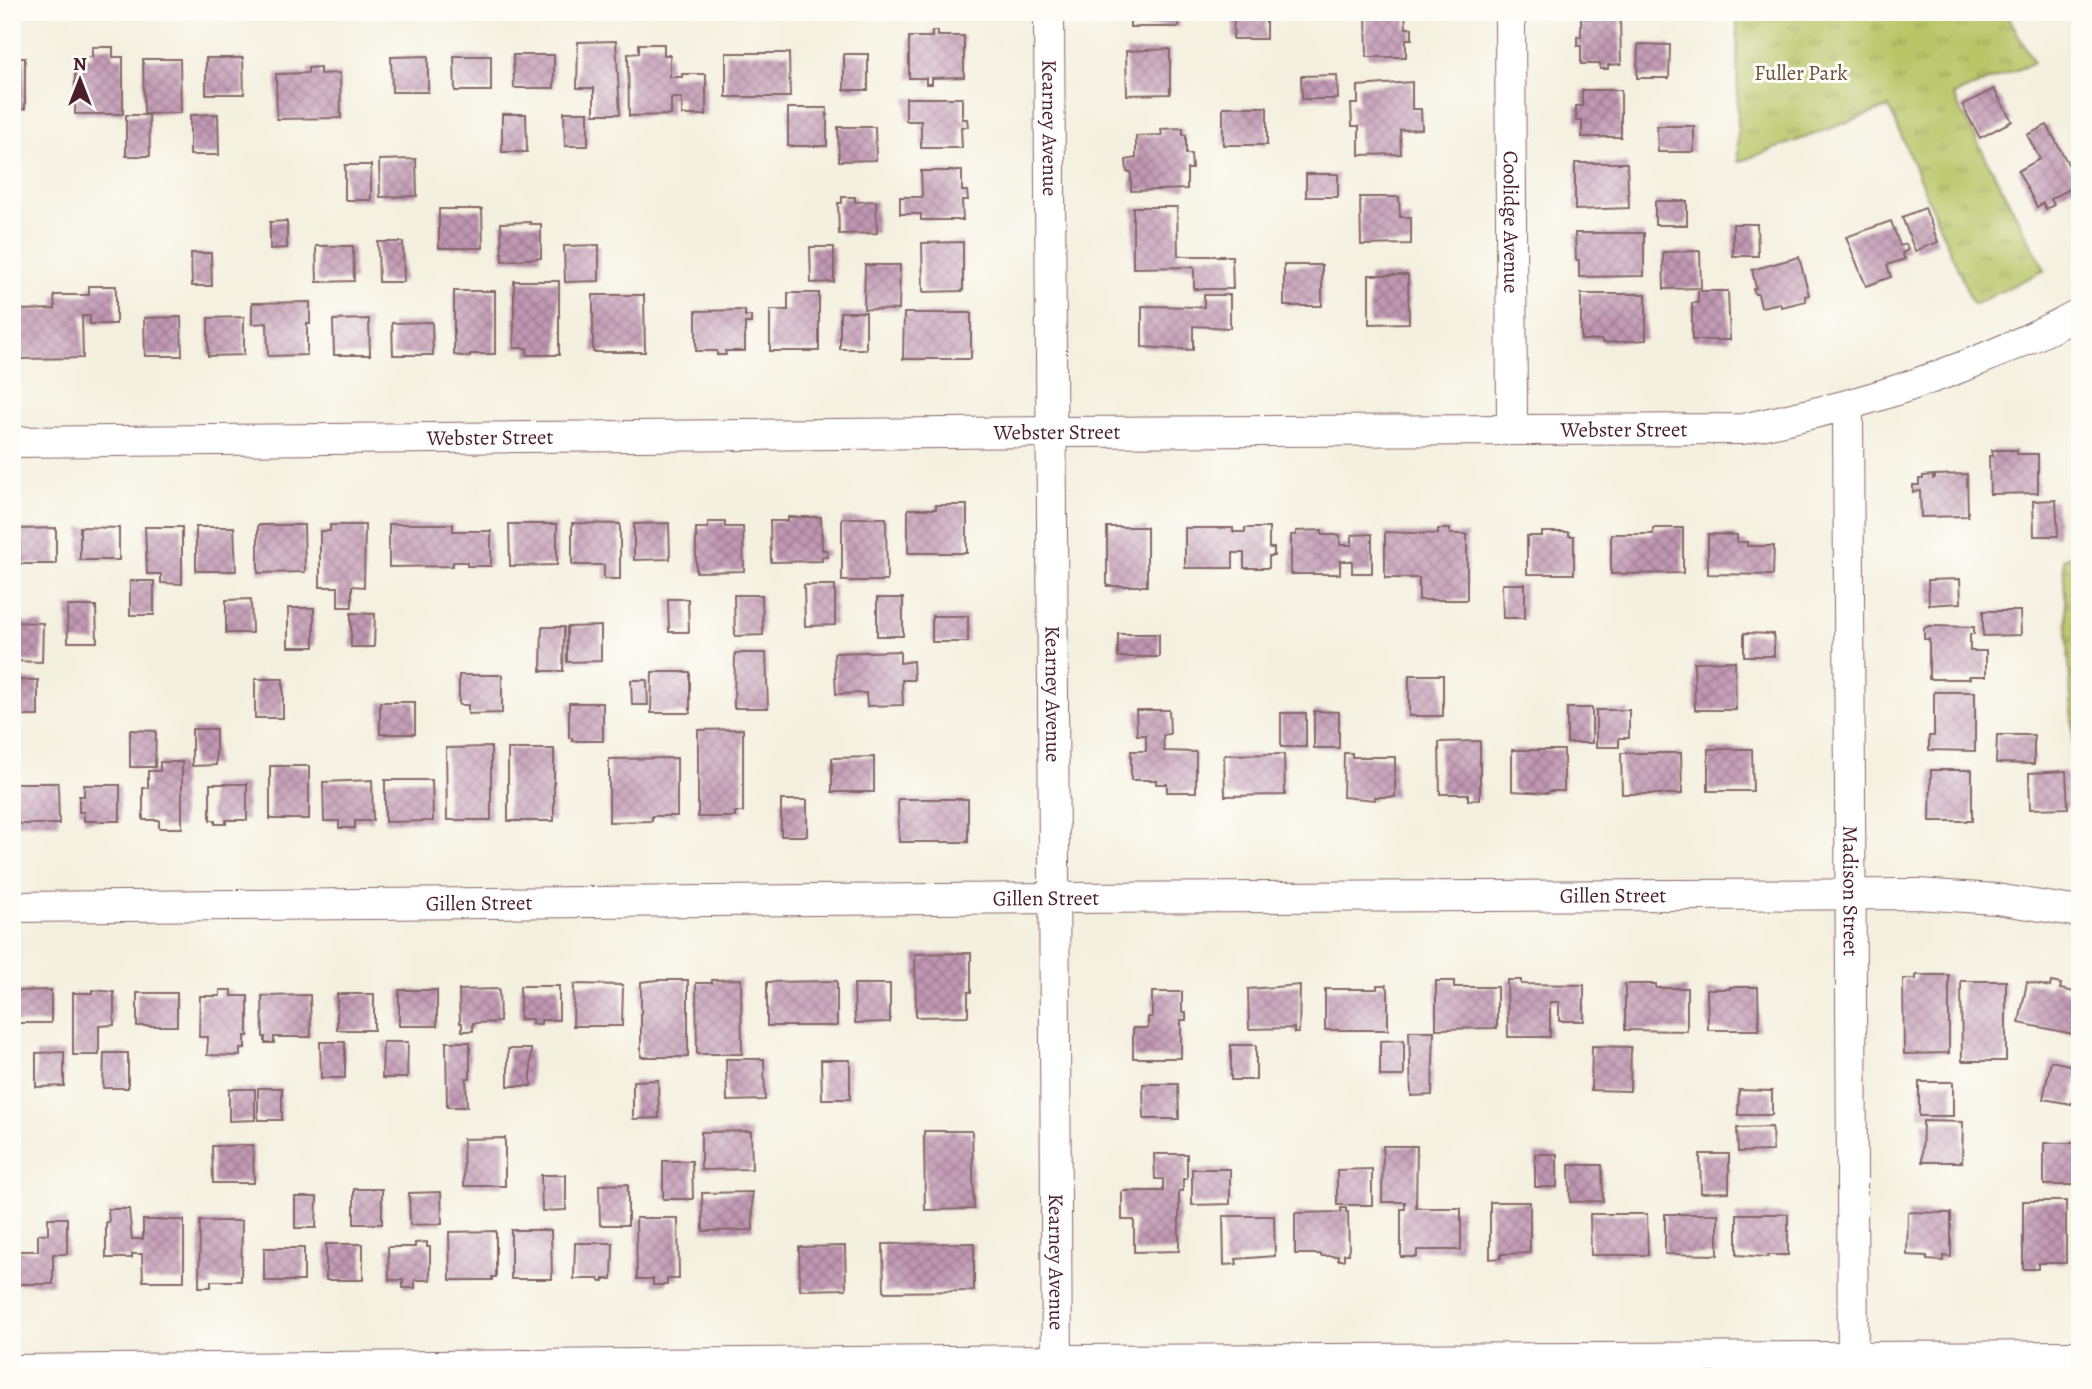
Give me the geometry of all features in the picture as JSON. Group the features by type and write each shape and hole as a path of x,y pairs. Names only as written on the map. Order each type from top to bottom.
{"street":[{"name":"Kearney Avenue","path":"1049,12 1057,1368"},
{"name":"Coolidge Avenue","path":"1510,12 1512,430"},
{"name":"Webster Street","path":"12,442 1051,432 1743,429 1848,405 1957,368 2080,313"},
{"name":"Madison Street","path":"1848,405 1853,1367"},
{"name":"Gillen Street","path":"12,907 1917,894 1996,899 2080,912"},
{"path":"12,1370 1853,1367 2080,1356"}],"green space":[{"name":"Fuller Park","path":"1737,12 2006,12 2034,63 1953,95 2045,270 1973,305 1889,107 1738,162"},
{"path":"2080,552 2080,858 2063,559"}],"building":[{"path":"1130,12 1179,12 1179,27 1130,27"},
{"path":"1366,12 1405,12 1406,28 1412,28 1412,39 1406,39 1406,57 1367,57"},
{"path":"1620,17 1621,64 1600,69 1600,64 1581,64 1581,46 1577,46 1577,37 1581,37 1581,18"},
{"path":"1234,18 1266,19 1266,39 1233,39"},
{"path":"932,31 938,31 938,36 964,36 964,77 932,78 932,84 926,84 926,78 909,78 909,37 932,37"},
{"path":"616,41 620,114 594,114 594,88 577,88 578,42"},
{"path":"639,44 664,44 664,55 670,55 670,77 706,74 706,115 682,115 682,98 671,98 671,115 629,116 628,54 639,53"},
{"path":"1638,44 1670,45 1669,78 1637,78"},
{"path":"92,47 113,47 113,57 123,57 123,114 75,114 75,58 92,57"},
{"path":"1170,49 1170,94 1127,95 1126,51"},
{"path":"726,53 789,53 790,97 726,97"},
{"path":"844,54 868,54 868,90 844,90"},
{"path":"513,55 554,55 554,88 514,88"},
{"path":"428,56 428,92 392,92 391,57"},
{"path":"454,56 491,56 491,91 455,91"},
{"path":"12,58 25,58 25,109 12,109"},
{"path":"206,58 243,58 244,94 206,94"},
{"path":"143,59 180,59 181,113 144,114"},
{"path":"320,67 320,74 340,73 341,118 277,119 276,74 308,73 308,68"},
{"path":"1337,75 1338,99 1302,99 1301,76"},
{"path":"1412,82 1412,109 1421,109 1422,129 1400,130 1401,154 1359,155 1359,126 1352,126 1351,104 1358,104 1358,86"},
{"path":"1994,89 2012,121 1980,138 1962,105"},
{"path":"1582,90 1621,90 1621,137 1582,137 1582,121 1576,121 1576,106 1582,106"},
{"path":"906,98 962,98 962,119 967,119 968,127 961,127 962,148 921,148 921,121 906,121"},
{"path":"1223,107 1267,107 1267,145 1223,145"},
{"path":"788,108 827,108 827,146 788,146"},
{"path":"564,112 588,112 588,146 565,146"},
{"path":"218,114 219,155 190,155 190,115"},
{"path":"502,114 526,114 527,152 502,152"},
{"path":"126,115 149,115 150,156 126,156"},
{"path":"2047,125 2079,184 2051,199 2054,205 2046,209 2043,203 2037,207 2018,171 2040,159 2027,135"},
{"path":"1657,126 1694,126 1694,152 1658,152"},
{"path":"838,127 875,127 876,160 839,161"},
{"path":"1183,128 1183,135 1186,135 1186,154 1191,154 1192,169 1187,169 1187,189 1131,191 1131,172 1127,172 1126,160 1136,158 1136,136 1162,135 1161,129"},
{"path":"416,159 417,196 380,197 379,160"},
{"path":"1575,163 1627,163 1629,208 1575,210"},
{"path":"345,165 371,165 371,200 345,200"},
{"path":"921,171 962,171 962,191 967,191 968,200 962,200 963,220 921,220 921,214 900,214 900,197 922,197"},
{"path":"1306,174 1338,174 1338,197 1306,197"},
{"path":"842,197 855,197 855,202 876,201 877,233 839,234 838,203 842,203"},
{"path":"1360,197 1399,197 1400,217 1411,217 1411,244 1361,245"},
{"path":"1655,201 1687,201 1687,225 1655,225"},
{"path":"1133,207 1177,207 1178,256 1232,256 1233,289 1194,289 1194,267 1133,268"},
{"path":"1925,208 1938,242 1915,251 1902,217"},
{"path":"439,209 482,209 483,248 439,248"},
{"path":"287,221 287,248 270,249 270,222"},
{"path":"1891,221 1900,246 1906,244 1908,250 1902,253 1905,259 1887,265 1891,277 1866,286 1846,237"},
{"path":"501,223 541,224 541,258 502,261"},
{"path":"1733,224 1757,224 1758,256 1733,256"},
{"path":"1575,233 1644,233 1644,276 1579,277"},
{"path":"378,242 403,242 404,282 379,282"},
{"path":"963,242 963,291 923,292 922,243"},
{"path":"599,245 599,281 565,282 564,246"},
{"path":"316,246 353,246 354,281 317,282"},
{"path":"810,247 834,247 834,282 811,283"},
{"path":"1700,251 1701,288 1664,289 1663,252"},
{"path":"191,253 211,253 212,286 192,286"},
{"path":"1799,257 1809,295 1805,296 1806,301 1781,307 1780,303 1761,307 1758,294 1755,294 1753,289 1756,288 1752,270"},
{"path":"865,265 900,265 899,310 864,309"},
{"path":"1284,265 1322,265 1322,306 1284,306"},
{"path":"1369,275 1408,275 1409,323 1369,324"},
{"path":"514,281 559,281 559,355 527,355 527,348 514,348"},
{"path":"89,286 116,286 116,324 90,324 90,316 82,316 83,358 19,359 18,310 55,309 54,295 89,295"},
{"path":"454,291 495,291 495,354 470,354 470,357 454,355"},
{"path":"1698,291 1728,291 1730,340 1692,340 1692,303 1698,303"},
{"path":"788,293 819,293 819,351 770,351 770,310 788,310"},
{"path":"1581,294 1646,294 1646,340 1602,343 1602,340 1581,340"},
{"path":"593,295 644,295 645,352 593,352"},
{"path":"1204,295 1230,295 1230,328 1193,326 1193,350 1142,347 1142,306 1204,307"},
{"path":"310,302 307,355 268,356 267,323 252,324 252,303"},
{"path":"745,310 745,316 751,316 751,323 745,323 745,351 725,351 726,355 717,355 717,351 696,351 696,311"},
{"path":"840,312 866,312 866,349 840,349"},
{"path":"904,313 971,313 971,359 903,359"},
{"path":"181,317 182,356 145,356 144,318"},
{"path":"244,317 244,355 208,356 208,318"},
{"path":"369,319 370,355 334,355 333,320"},
{"path":"432,322 433,355 393,355 392,323"},
{"path":"1992,450 2017,450 2017,454 2038,454 2038,493 1990,494 1989,456 1993,456"},
{"path":"1967,474 1968,516 1921,517 1920,491 1913,492 1913,485 1919,485 1919,479 1923,479 1923,476 1933,475 1933,479 1935,475"},
{"path":"2056,500 2058,536 2034,536 2033,501"},
{"path":"936,505 967,505 967,553 908,553 908,509 936,509"},
{"path":"788,517 821,517 822,550 827,550 828,557 822,557 822,561 771,562 770,521 788,521"},
{"path":"842,518 886,518 887,581 842,581"},
{"path":"708,522 725,522 725,527 743,527 744,571 696,572 696,528 708,528"},
{"path":"572,523 620,524 620,579 604,579 604,565 572,565"},
{"path":"669,523 670,559 634,560 634,524"},
{"path":"389,524 453,524 453,531 491,531 491,566 467,566 467,562 453,562 453,566 389,567"},
{"path":"509,524 557,524 557,565 510,566"},
{"path":"258,525 304,525 305,572 258,573"},
{"path":"330,525 365,525 364,587 352,586 352,607 338,607 338,587 320,587 320,531 330,531"},
{"path":"80,527 119,528 119,560 80,560"},
{"path":"145,527 182,527 182,584 161,583 161,574 147,574"},
{"path":"196,527 234,527 236,571 196,571"},
{"path":"1107,527 1147,527 1147,586 1107,586"},
{"path":"56,528 56,564 20,564 20,557 16,557 16,549 20,549 19,529"},
{"path":"1185,528 1233,528 1233,532 1245,532 1245,528 1269,528 1269,548 1274,548 1274,556 1269,556 1269,568 1244,568 1244,553 1233,553 1233,568 1185,568"},
{"path":"1653,528 1683,528 1683,573 1611,574 1611,534 1653,534"},
{"path":"1438,529 1450,529 1450,534 1467,534 1467,600 1419,600 1419,578 1385,578 1385,532 1438,534"},
{"path":"1322,530 1322,535 1340,535 1340,545 1352,545 1352,535 1372,534 1372,573 1352,573 1352,561 1340,561 1340,574 1291,574 1291,535 1296,535 1296,531"},
{"path":"1542,532 1569,532 1569,536 1574,536 1574,574 1527,574 1527,536 1542,536"},
{"path":"1708,534 1737,535 1737,542 1747,542 1747,546 1774,546 1773,575 1708,574"},
{"path":"1960,579 1961,603 1929,605 1928,580"},
{"path":"130,581 154,581 154,615 130,615"},
{"path":"1502,584 1525,584 1525,618 1503,618"},
{"path":"804,585 835,585 835,625 805,626"},
{"path":"734,595 762,595 763,635 735,636"},
{"path":"877,598 903,598 903,636 877,636"},
{"path":"251,599 252,633 226,633 226,600"},
{"path":"668,599 688,599 689,632 669,632"},
{"path":"67,606 96,606 97,642 68,642"},
{"path":"288,608 314,608 314,647 288,647"},
{"path":"1983,611 2020,611 2021,635 1983,636"},
{"path":"351,613 375,614 374,647 351,647"},
{"path":"932,616 968,616 968,642 932,642"},
{"path":"12,622 43,623 42,662 12,661"},
{"path":"601,626 601,661 567,662 567,627"},
{"path":"542,627 564,627 563,671 541,671"},
{"path":"1974,627 1974,634 1970,634 1970,651 1986,651 1986,676 1969,676 1970,679 1929,679 1929,639 1924,639 1924,628"},
{"path":"1744,633 1774,634 1774,656 1744,656"},
{"path":"1118,634 1159,634 1159,657 1118,657"},
{"path":"900,651 900,663 913,661 914,680 902,680 903,705 867,706 866,693 836,694 834,653"},
{"path":"735,653 766,653 768,708 734,708"},
{"path":"1735,661 1736,710 1695,710 1694,662"},
{"path":"652,672 690,672 690,713 651,713"},
{"path":"459,675 502,675 502,713 468,714 468,705 459,705"},
{"path":"1409,675 1443,675 1443,716 1409,716"},
{"path":"255,679 283,679 283,718 255,718"},
{"path":"12,680 38,680 38,716 12,716"},
{"path":"631,680 647,680 648,705 632,705"},
{"path":"1934,692 1975,692 1975,751 1929,750 1929,736 1934,736"},
{"path":"380,702 415,702 415,734 380,734"},
{"path":"569,703 603,703 603,741 572,741 572,738 569,738"},
{"path":"1567,708 1592,708 1592,743 1567,743"},
{"path":"1136,710 1169,710 1170,734 1163,735 1164,751 1196,752 1196,792 1167,792 1167,784 1156,784 1156,780 1131,780 1131,751 1146,751 1146,735 1137,735"},
{"path":"1596,710 1629,710 1629,738 1619,738 1619,747 1596,747"},
{"path":"1314,711 1339,712 1339,748 1314,748"},
{"path":"1281,713 1306,713 1306,747 1281,747"},
{"path":"192,729 216,729 216,765 192,766"},
{"path":"743,729 743,812 735,812 735,817 698,817 698,730"},
{"path":"130,730 156,731 155,767 130,767"},
{"path":"1997,735 2034,735 2034,764 1996,763"},
{"path":"1480,741 1480,800 1468,800 1468,794 1440,794 1439,742"},
{"path":"491,747 491,820 447,820 446,748"},
{"path":"508,749 554,749 554,821 508,821"},
{"path":"1708,749 1752,749 1753,791 1708,791"},
{"path":"1512,750 1564,750 1564,791 1512,791"},
{"path":"1344,753 1352,753 1352,757 1395,757 1395,797 1375,797 1375,800 1343,797"},
{"path":"1621,753 1681,753 1682,794 1622,794"},
{"path":"1284,754 1285,795 1225,796 1224,755"},
{"path":"874,757 874,792 832,792 832,758"},
{"path":"677,758 677,816 652,816 652,821 609,822 609,759"},
{"path":"160,762 182,762 182,828 159,828 159,820 143,820 143,788 148,788 148,771 160,771"},
{"path":"270,766 309,766 309,819 270,819"},
{"path":"1931,770 1972,770 1972,821 1930,821"},
{"path":"2066,771 2068,808 2030,809 2029,773"},
{"path":"372,780 373,821 355,821 355,828 339,828 339,821 324,821 323,782"},
{"path":"385,780 432,780 433,821 385,822"},
{"path":"12,783 58,783 59,824 12,824"},
{"path":"210,784 247,784 247,820 226,820 226,824 215,824 215,820 210,820"},
{"path":"84,785 120,785 120,821 84,821 84,812 79,812 79,796 84,796"},
{"path":"898,799 968,799 968,842 899,842"},
{"path":"781,800 807,800 807,836 781,836"},
{"path":"971,953 968,1016 916,1017 915,954"},
{"path":"1916,975 1949,975 1949,1053 1904,1054 1903,979 1916,979"},
{"path":"741,979 742,1054 697,1054 696,983"},
{"path":"688,980 688,1057 641,1057 641,982"},
{"path":"1507,980 1521,980 1521,984 1584,985 1584,1021 1559,1021 1559,1002 1550,1002 1550,1037 1508,1037"},
{"path":"837,981 837,1026 767,1026 767,982"},
{"path":"1436,981 1454,981 1454,987 1497,987 1497,1028 1436,1029"},
{"path":"1961,981 2006,981 2006,1061 1962,1061"},
{"path":"2027,982 2050,987 2051,982 2061,984 2060,989 2080,993 2073,1034 2019,1023"},
{"path":"574,984 623,985 622,1026 573,1026"},
{"path":"854,984 890,984 890,1022 855,1023"},
{"path":"1625,984 1687,988 1687,1031 1625,1030"},
{"path":"1300,985 1299,1033 1294,1033 1294,1028 1249,1029 1248,989"},
{"path":"1377,985 1386,985 1388,989 1388,1030 1325,1030 1325,989 1377,989"},
{"path":"520,986 559,986 559,1020 541,1020 541,1024 532,1024 532,1019 520,1019"},
{"path":"1758,987 1759,1030 1708,1030 1707,989"},
{"path":"499,989 500,1022 473,1023 473,1031 462,1031 459,990"},
{"path":"51,990 51,1023 12,1023 12,991"},
{"path":"92,990 114,992 114,1025 99,1026 99,1055 73,1055 73,993 92,993"},
{"path":"220,990 232,990 232,996 248,996 248,1036 245,1036 245,1049 240,1049 240,1056 207,1055 208,1037 199,1037 200,996 220,996"},
{"path":"399,990 437,990 437,1026 399,1026"},
{"path":"1152,992 1182,992 1182,1012 1186,1012 1186,1020 1181,1020 1181,1058 1133,1058 1133,1028 1148,1028 1148,1017 1152,1017"},
{"path":"137,993 177,993 177,1026 137,1026"},
{"path":"337,994 374,994 374,1030 337,1030"},
{"path":"310,995 311,1037 274,1037 274,1043 265,1043 262,996"},
{"path":"1409,1031 1434,1031 1432,1095 1411,1096"},
{"path":"1404,1040 1404,1076 1380,1076 1380,1041"},
{"path":"320,1042 345,1042 345,1078 321,1078"},
{"path":"383,1042 408,1042 407,1078 382,1078"},
{"path":"446,1042 470,1042 470,1078 466,1078 467,1107 447,1107"},
{"path":"1231,1045 1256,1045 1256,1080 1231,1080"},
{"path":"1592,1046 1631,1047 1630,1091 1591,1090"},
{"path":"508,1049 531,1049 531,1086 508,1086"},
{"path":"64,1052 64,1086 36,1087 36,1053"},
{"path":"104,1053 128,1053 128,1088 103,1088"},
{"path":"726,1059 764,1059 765,1100 727,1101"},
{"path":"821,1060 850,1060 850,1099 822,1099"},
{"path":"2051,1061 2079,1067 2072,1104 2043,1099"},
{"path":"658,1080 659,1118 633,1119 633,1081"},
{"path":"1919,1082 1953,1082 1953,1116 1919,1116"},
{"path":"1143,1084 1178,1084 1179,1119 1144,1119"},
{"path":"258,1088 282,1088 282,1120 258,1120"},
{"path":"229,1089 255,1089 255,1120 229,1121"},
{"path":"1739,1090 1772,1091 1772,1115 1738,1115"},
{"path":"1923,1121 1963,1122 1962,1162 1922,1162"},
{"path":"1772,1127 1773,1151 1738,1152 1737,1128"},
{"path":"751,1131 752,1169 701,1170 701,1132"},
{"path":"924,1131 972,1131 974,1209 925,1210"},
{"path":"505,1138 505,1186 464,1186 463,1139"},
{"path":"2044,1143 2080,1143 2080,1185 2044,1185"},
{"path":"253,1145 254,1183 213,1183 212,1146"},
{"path":"1383,1146 1417,1146 1416,1208 1461,1208 1461,1250 1417,1250 1417,1257 1401,1257 1401,1209 1405,1209 1405,1202 1382,1202"},
{"path":"1154,1154 1187,1154 1187,1179 1183,1179 1183,1191 1179,1191 1179,1251 1134,1252 1134,1220 1122,1220 1122,1191 1163,1191 1163,1179 1155,1179"},
{"path":"1535,1154 1557,1154 1557,1187 1535,1187"},
{"path":"1700,1154 1729,1154 1729,1192 1701,1193"},
{"path":"663,1161 692,1161 693,1199 663,1199"},
{"path":"1569,1165 1602,1165 1603,1201 1570,1202"},
{"path":"1192,1169 1230,1169 1230,1204 1192,1205"},
{"path":"1372,1169 1372,1205 1337,1205 1337,1170"},
{"path":"541,1175 566,1175 566,1210 542,1211"},
{"path":"628,1184 628,1225 600,1225 599,1185"},
{"path":"354,1189 382,1189 382,1224 354,1224"},
{"path":"441,1192 442,1224 410,1225 409,1193"},
{"path":"752,1192 753,1230 703,1231 702,1193"},
{"path":"295,1197 317,1197 316,1228 295,1228"},
{"path":"2023,1201 2066,1201 2066,1263 2038,1263 2038,1269 2023,1269"},
{"path":"1490,1202 1530,1202 1530,1253 1501,1254 1501,1258 1490,1259"},
{"path":"1341,1208 1346,1208 1348,1212 1349,1254 1344,1254 1344,1260 1338,1260 1338,1256 1295,1254 1295,1213 1341,1212"},
{"path":"108,1209 129,1209 132,1239 143,1239 143,1220 184,1220 184,1281 143,1281 142,1254 132,1254 132,1258 106,1258"},
{"path":"1908,1212 1951,1213 1951,1257 1943,1256 1943,1261 1927,1260 1927,1256 1907,1255"},
{"path":"1590,1214 1647,1214 1648,1255 1591,1255"},
{"path":"1665,1214 1718,1214 1718,1255 1665,1254"},
{"path":"1737,1214 1788,1214 1788,1255 1737,1255"},
{"path":"1223,1216 1274,1216 1275,1256 1236,1259 1237,1264 1224,1265"},
{"path":"48,1218 67,1218 67,1254 53,1254 53,1284 13,1284 12,1251 38,1251 38,1234 48,1234"},
{"path":"636,1218 678,1218 679,1279 667,1279 667,1285 653,1285 653,1279 637,1279"},
{"path":"200,1221 242,1221 241,1281 211,1281 211,1287 199,1287"},
{"path":"511,1230 551,1230 552,1279 511,1279"},
{"path":"496,1231 496,1277 492,1277 492,1280 450,1280 449,1232"},
{"path":"427,1242 427,1247 430,1247 430,1280 415,1280 415,1288 403,1288 403,1280 389,1280 388,1247 415,1247 415,1243"},
{"path":"575,1243 613,1243 612,1279 574,1279"},
{"path":"974,1243 974,1291 884,1292 883,1244"},
{"path":"326,1244 363,1244 363,1280 326,1280"},
{"path":"845,1246 846,1289 800,1290 799,1247"},
{"path":"264,1248 304,1248 304,1281 264,1281"}]}
